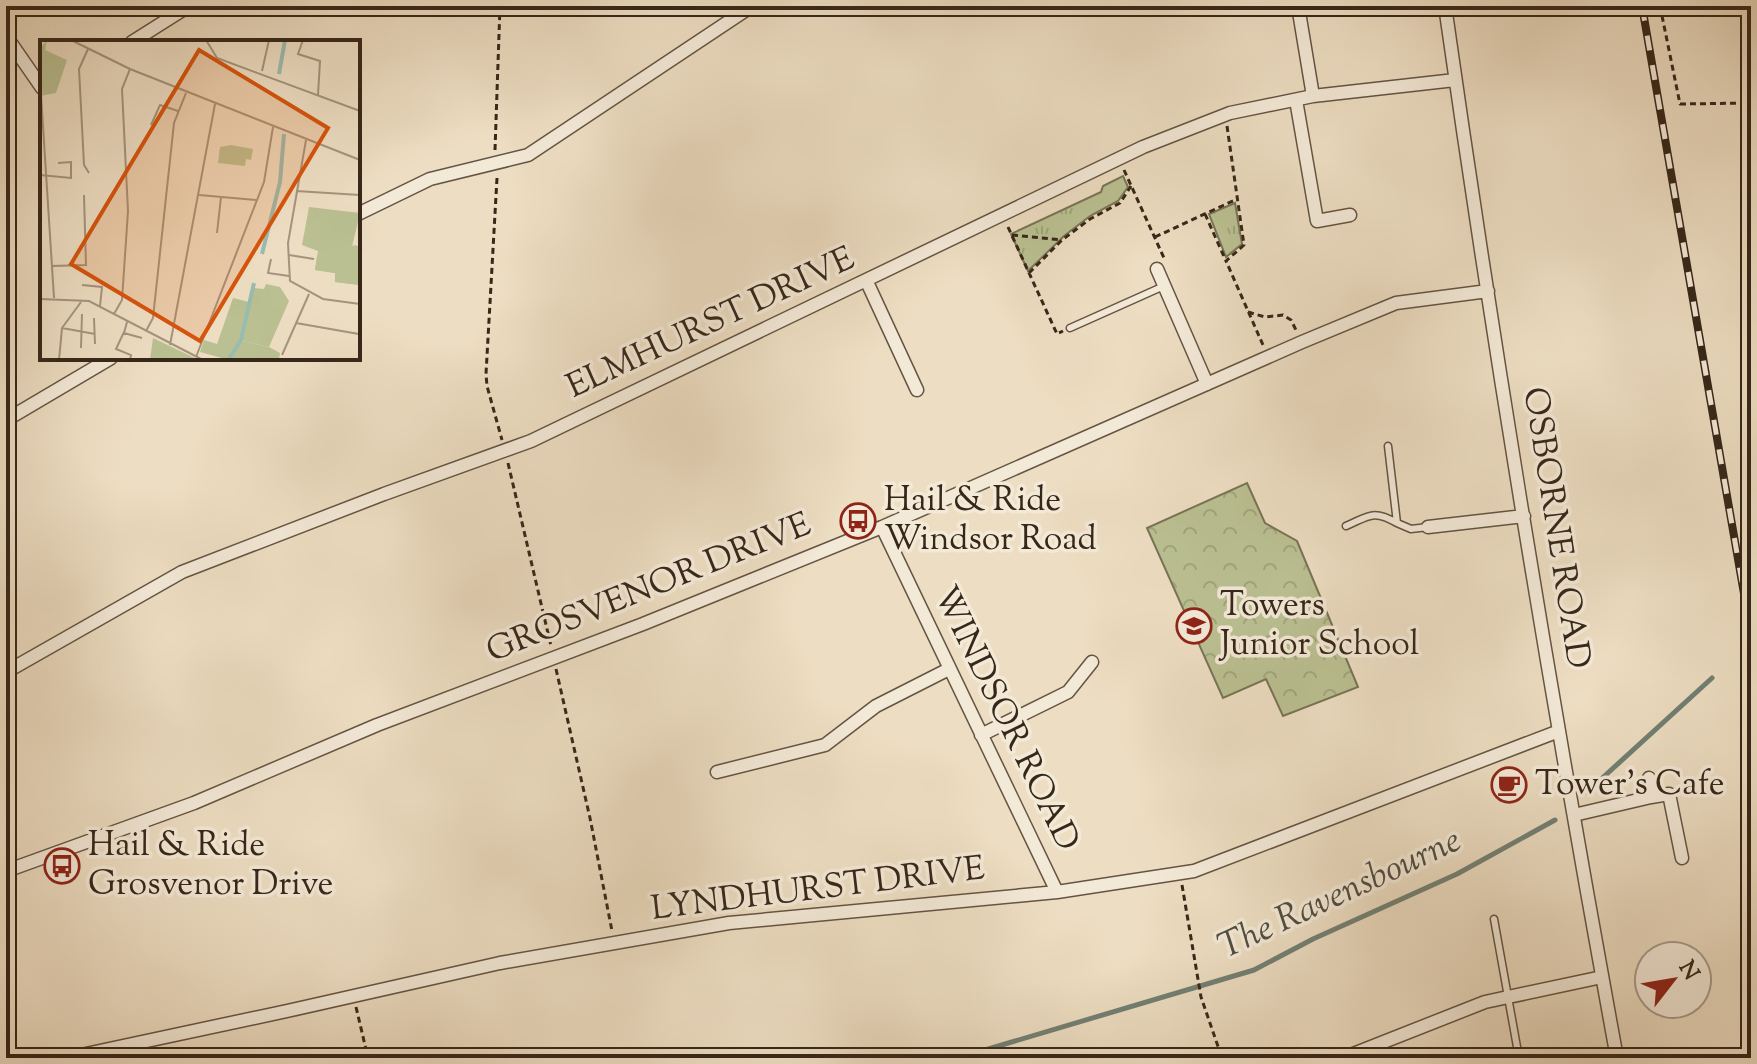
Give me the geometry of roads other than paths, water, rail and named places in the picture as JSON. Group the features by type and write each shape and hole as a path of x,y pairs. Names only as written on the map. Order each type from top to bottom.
{"street":[{"path":"135,40 189,6"},
{"path":"360,213 430,179 528,155 752,6"},
{"path":"1298,6 1313,96"},
{"name":"OSBORNE ROAD","path":"1445,6 1559,731 1617,1058"},
{"path":"6,36 40,85"},
{"name":"ELMHURST DRIVE","path":"6,672 182,572 545,434 1143,147 1225,115 1313,96 1455,80"},
{"path":"1296,100 1317,221 1350,215"},
{"path":"1157,269 1207,384"},
{"path":"867,282 917,390"},
{"name":"GROSVENOR DRIVE","path":"6,871 194,803 377,725 882,527 1396,303 1488,291"},
{"path":"6,420 108,360"},
{"path":"1428,527 1524,516"},
{"name":"WINDSOR ROAD","path":"882,527 1057,892"},
{"path":"981,735 1068,692 1092,662"},
{"path":"717,772 825,745 876,706 949,669"},
{"name":"LYNDHURST DRIVE","path":"67,1058 500,963 729,923 1057,892 1194,871 1559,731"},
{"path":"1649,778 1651,797"},
{"path":"1574,815 1669,794 1682,858"},
{"path":"1343,1058 1485,1002 1602,977"}],"lane":[{"path":"1070,328 1164,286"},
{"path":"1388,446 1397,523"},
{"path":"1346,526 1373,514 1381,514 1411,529 1428,527"},
{"path":"1494,919 1519,1058"}],"waterway":[{"name":"The Ravensbourne","path":"1587,792 1712,678"},
{"name":"The Ravensbourne","path":"958,1058 1254,970 1313,939 1457,874 1555,820"}],"railway":[{"path":"1642,6 1751,634"}],"place":[{"name":"Hail & Ride Windsor Road","path":"858,521"},
{"name":"Towers Junior School","path":"1194,626"},
{"name":"Tower's Cafe","path":"1509,785"},
{"name":"Hail & Ride Grosvenor Drive","path":"62,866"}]}
